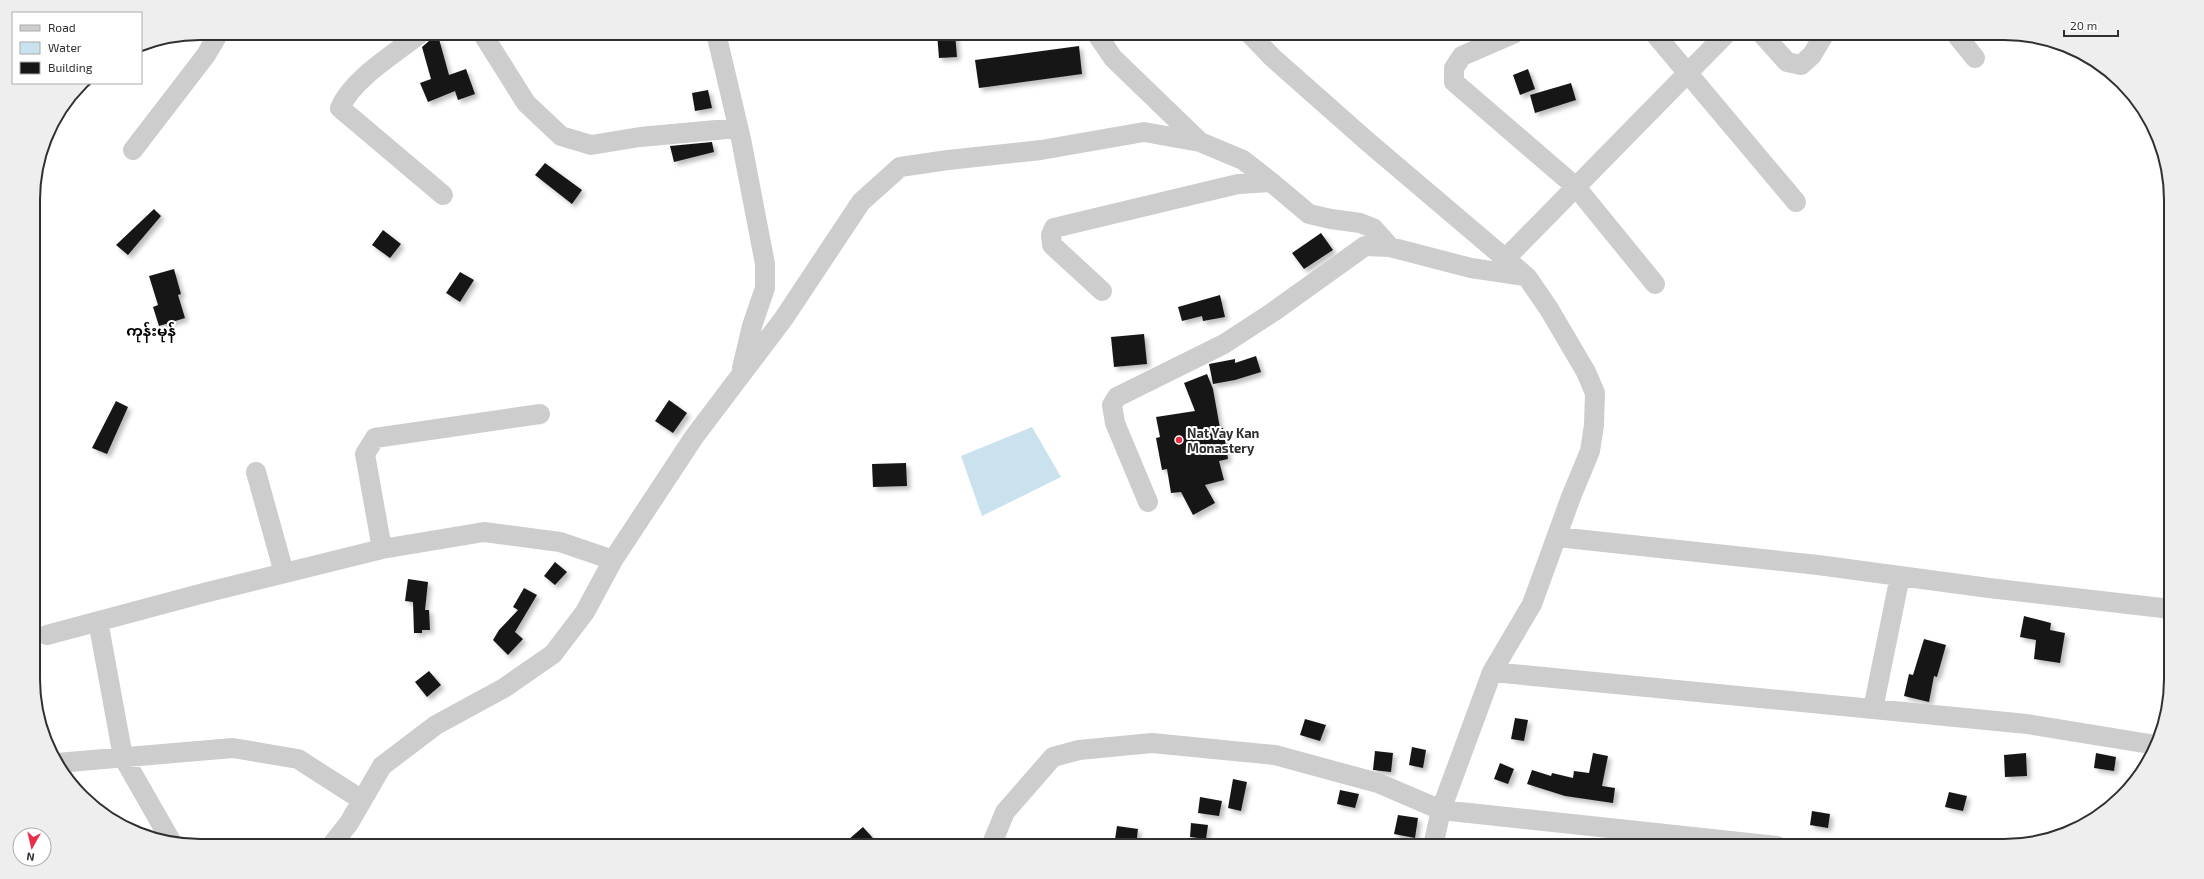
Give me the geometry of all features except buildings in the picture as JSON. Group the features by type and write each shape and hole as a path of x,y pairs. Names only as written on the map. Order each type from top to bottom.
{"street":[{"path":"133,150 206,55 215,40"},
{"path":"412,40 360,81 345,96 340,108 443,195"},
{"path":"486,40 526,103 561,136 591,145 640,137 738,128"},
{"path":"718,40 738,128 765,264 765,288 752,326 741,375"},
{"path":"1101,40 1113,58 1200,142"},
{"path":"1256,40 1273,58 1368,142 1527,277 1549,309 1586,372 1595,393 1594,425 1590,451 1532,604 1492,672 1441,810 1435,839"},
{"path":"1499,40 1462,56 1454,68 1454,82 1576,187 1655,284"},
{"path":"1660,40 1796,202"},
{"path":"1505,259 1721,40"},
{"path":"1767,40 1787,62 1801,65 1812,55 1821,40"},
{"path":"1961,40 1975,58"},
{"path":"336,839 349,823 382,766 436,725 504,688 554,654 585,612 613,560 694,437 788,312 861,202 900,167 948,160 1041,150 1144,132 1200,142 1243,160 1309,214 1360,223 1373,228 1390,247"},
{"path":"1102,291 1052,245 1051,235 1054,228 1238,184 1271,182"},
{"path":"1148,502 1115,423 1112,405 1117,397 1224,344 1273,312 1366,246 1390,247 1471,268 1527,277"},
{"path":"382,549 365,454 375,438 540,414"},
{"path":"256,472 284,573"},
{"path":"47,635 382,549 484,532 560,542 613,560"},
{"path":"1557,537 1818,565 2164,608"},
{"path":"1873,709 1900,576"},
{"path":"98,622 123,757 168,836"},
{"path":"1492,672 2027,724 2150,744"},
{"path":"994,839 1005,812 1053,757 1080,750 1152,743 1275,755 1378,783 1441,810 1711,839"},
{"path":"63,762 233,748 260,751 298,759 362,800"}],"water":[{"path":"1032,427 1061,477 982,516 961,456"}],"place":[{"name":"Nat Yay Kan Monastery","path":"1179,440"}],"district":[{"name":"ကုန်းမုန်","path":"151,330"}]}
